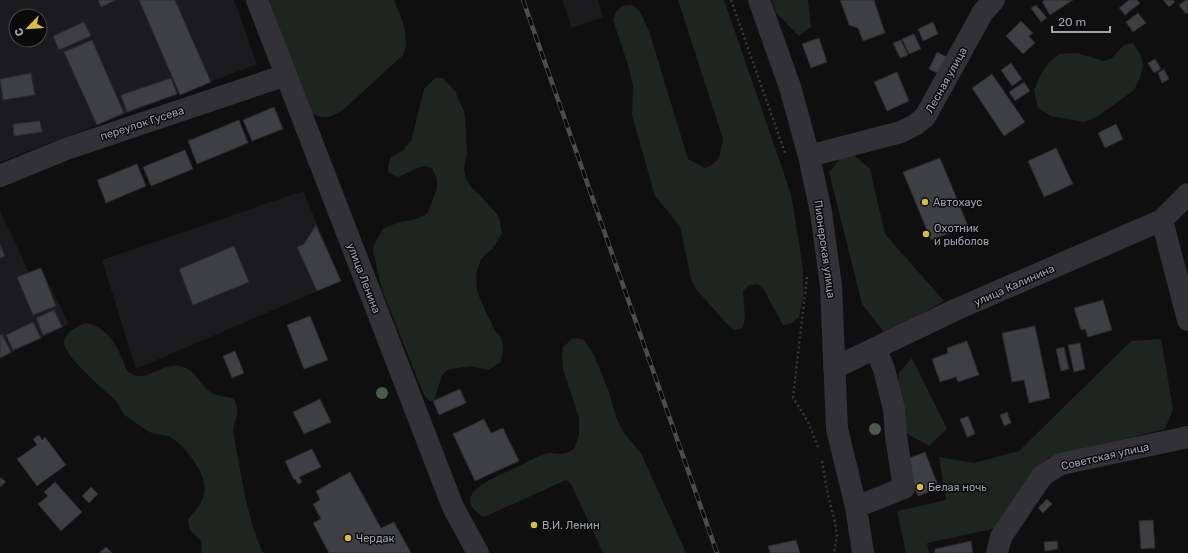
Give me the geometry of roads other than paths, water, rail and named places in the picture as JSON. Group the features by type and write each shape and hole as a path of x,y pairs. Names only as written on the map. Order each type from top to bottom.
{"street":[{"name":"улица Ленина","path":"257,0 453,507 478,553"},
{"name":"Пионерская улица","path":"759,0 790,87 809,156 821,212 831,286 837,429 856,507 863,553"},
{"name":"Лесная улица","path":"809,156 901,132 915,125 925,117 983,12 994,0"},
{"name":"переулок Гусева","path":"0,176 66,149 286,75"},
{"name":"улица Калинина","path":"834,368 955,310 1162,220 1188,194"},
{"path":"1162,220 1188,320"},
{"path":"856,507 904,488 896,436 894,409 884,369 875,348"},
{"name":"Советская улица","path":"997,553 1001,537 1042,476 1061,464 1188,437"}],"railway":[{"path":"523,0 717,553"}],"place":[{"name":"Автохаус","path":"925,202"},
{"name":"Охотник и рыболов","path":"926,234"},
{"name":"Белая ночь","path":"920,487"},
{"name":"В.И. Ленин","path":"534,525"},
{"name":"Чердак","path":"348,538"}]}
